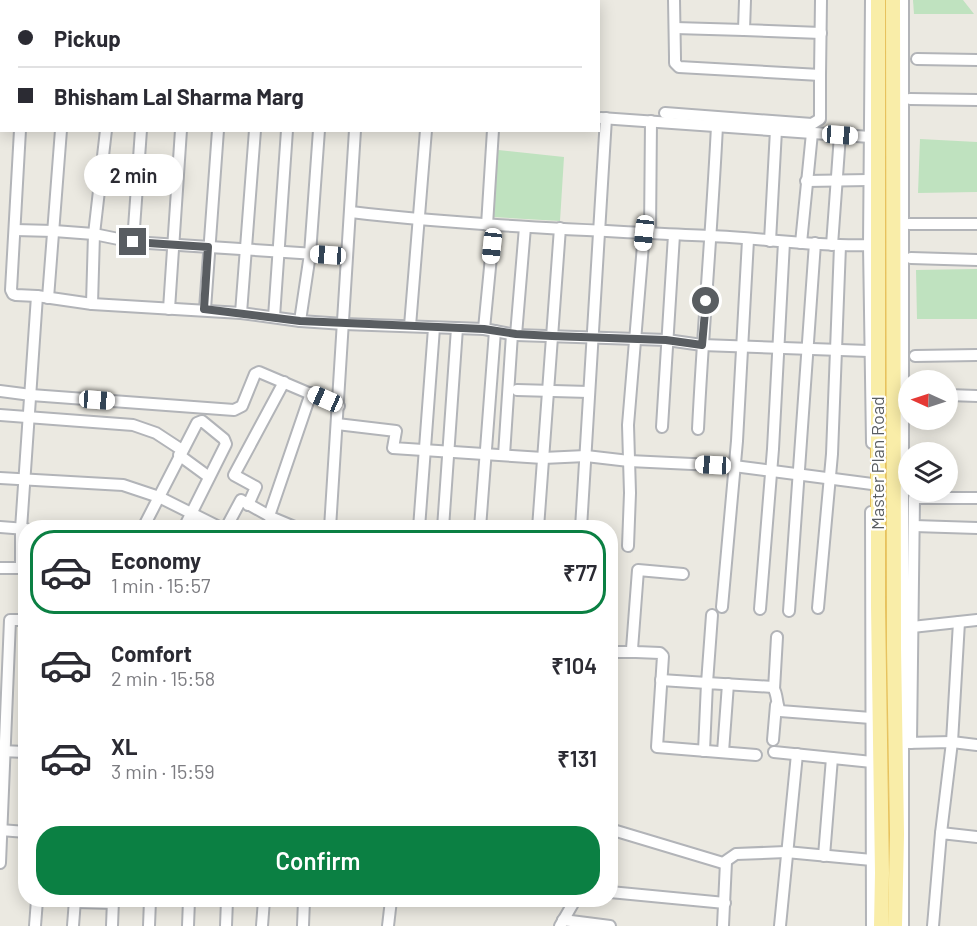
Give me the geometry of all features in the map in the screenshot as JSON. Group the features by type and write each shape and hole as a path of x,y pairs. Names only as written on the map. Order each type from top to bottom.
{"main road":[{"name":"Master Plan Road","path":"878,0 872,238 882,873 880,926"},
{"name":"Master Plan Road","path":"893,0 893,621 897,826 895,926"}],"street":[{"path":"674,0 675,63 684,68 820,75"},
{"path":"744,30 745,0"},
{"path":"665,113 812,124 820,119 821,0"},
{"path":"871,0 869,180 872,238 869,351 872,484 872,926"},
{"path":"903,0 908,743"},
{"path":"675,28 821,33"},
{"path":"916,59 977,60"},
{"path":"910,99 977,100"},
{"path":"582,520 600,230 602,118 870,137"},
{"path":"628,546 628,425 634,340 647,233 651,121"},
{"path":"698,429 702,345 712,236 717,126"},
{"path":"770,241 776,130"},
{"path":"20,132 13,294 92,304 204,309 344,324 457,327 514,334 666,340 702,345 869,351"},
{"path":"23,520 31,395 42,297 54,231 61,132"},
{"path":"92,304 94,234 106,132"},
{"path":"133,242 141,132"},
{"path":"169,309 181,132"},
{"path":"204,309 218,132"},
{"path":"241,313 255,132"},
{"path":"274,317 287,132"},
{"path":"300,321 310,254 319,132"},
{"path":"331,520 344,324 346,256 351,212 354,132"},
{"path":"410,326 426,132"},
{"path":"484,329 494,132"},
{"path":"801,243 812,133"},
{"path":"818,608 830,478 836,350 836,246 840,135"},
{"path":"806,181 869,180"},
{"path":"351,212 490,225 712,236 836,246 872,238"},
{"path":"909,224 977,224"},
{"path":"504,455 525,227"},
{"path":"539,520 560,228"},
{"path":"15,230 94,234 133,242 346,256"},
{"path":"662,426 674,235"},
{"path":"722,607 734,466 748,240"},
{"path":"760,609 771,470 784,242"},
{"path":"789,611 815,243"},
{"path":"911,258 977,260"},
{"path":"0,276 13,278"},
{"path":"444,520 457,327"},
{"path":"420,520 434,328"},
{"path":"481,520 495,331"},
{"path":"915,356 977,355"},
{"path":"0,391 234,410 242,406 256,373 262,372 339,406"},
{"path":"248,505 256,487 234,475 284,382"},
{"path":"517,390 589,392"},
{"path":"270,520 311,393"},
{"path":"958,395 977,396"},
{"path":"0,416 133,425 156,433 209,477"},
{"path":"147,520 199,421 203,421 224,439 225,448 188,520"},
{"path":"337,424 396,431 393,448 543,458 586,456 734,466 872,484"},
{"path":"0,478 123,485 159,497 204,520"},
{"path":"903,926 914,498 977,498"},
{"path":"230,520 241,500 269,520"},
{"path":"914,526 977,528"},
{"path":"0,527 18,529"},
{"path":"0,567 18,568"},
{"path":"636,652 632,646 638,570 683,574"},
{"path":"704,751 706,683 712,615"},
{"path":"0,862 10,620 18,620"},
{"path":"912,627 977,620"},
{"path":"933,926 940,833 952,742 958,622"},
{"path":"773,740 777,637"},
{"path":"618,652 662,654 657,747 756,755"},
{"path":"661,680 771,686 774,689"},
{"path":"723,752 728,684"},
{"path":"776,705 783,712 871,718"},
{"path":"908,743 952,742 977,745"},
{"path":"774,752 872,762"},
{"path":"780,926 797,754"},
{"path":"824,856 832,758"},
{"path":"1,830 18,831"},
{"path":"618,831 726,862"},
{"path":"940,833 977,837"},
{"path":"723,926 726,862 731,856 786,852 872,860"},
{"path":"618,893 725,903"},
{"path":"35,926 36,907"},
{"path":"73,926 75,907"},
{"path":"112,926 113,907"},
{"path":"149,926 150,907"},
{"path":"188,926 189,907"},
{"path":"226,926 227,907"},
{"path":"262,926 263,907"},
{"path":"303,926 304,907"},
{"path":"388,926 390,907"},
{"path":"571,907 561,923 610,926"}],"green space":[{"path":"913,0 963,0 974,14 914,14"},
{"path":"920,139 977,142 977,192 918,193"},
{"path":"498,150 564,157 560,221 493,217"},
{"path":"977,269 977,319 917,319 916,270"}],"route":[{"path":"133,242 208,247 204,309 300,321 434,328 457,327 516,334 666,340 702,345 706,301"}]}
